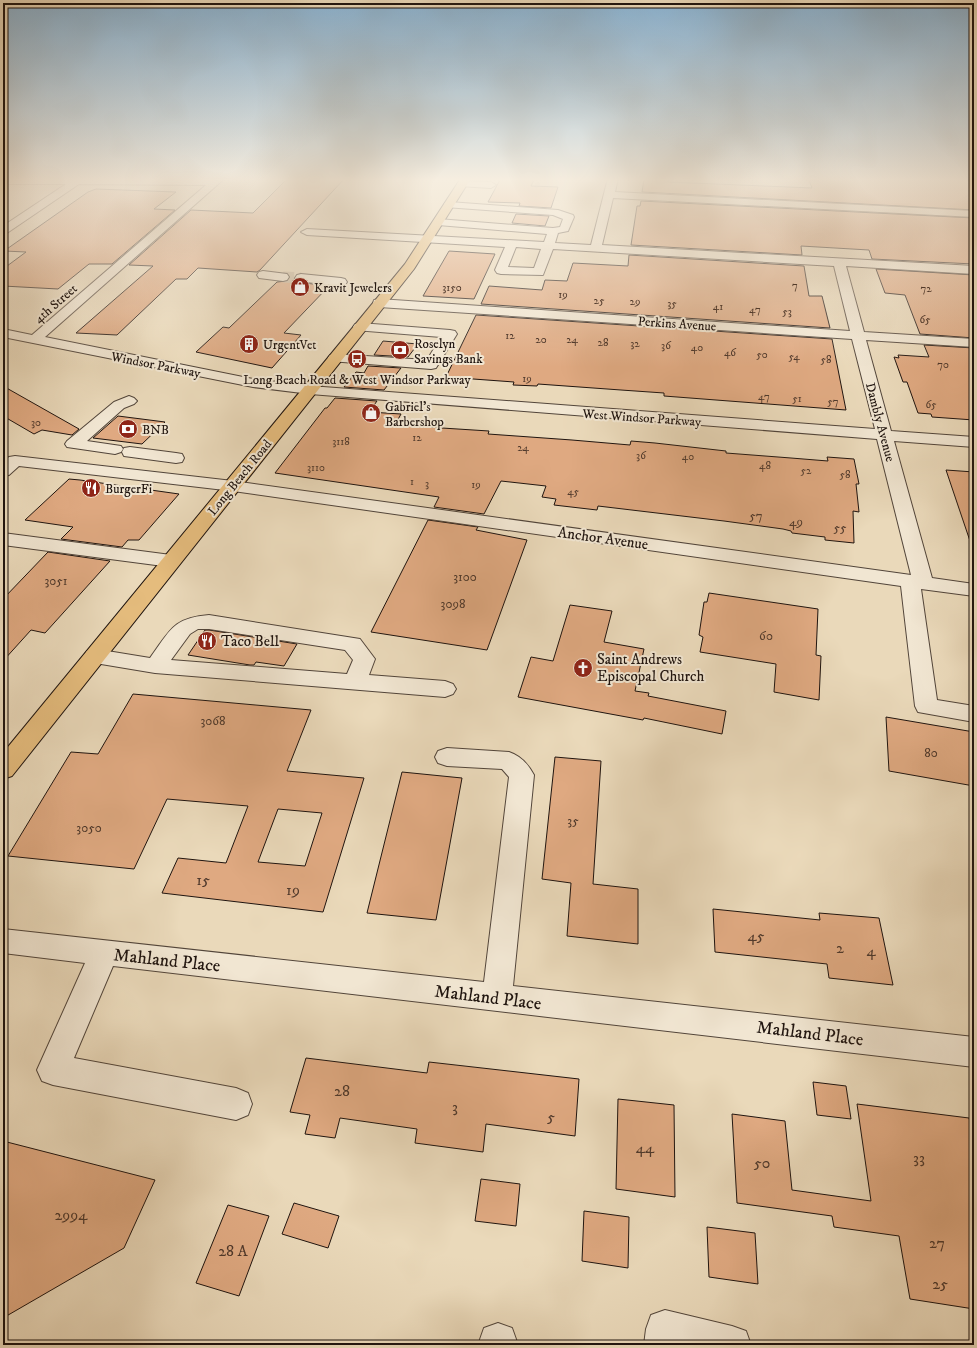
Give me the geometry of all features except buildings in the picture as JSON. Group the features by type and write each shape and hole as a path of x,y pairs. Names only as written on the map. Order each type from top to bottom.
{"main road":[{"name":"Long Beach Road","path":"3,770 410,266 427,241"}],"street":[{"name":"4th Street","path":"35,339 147,241"},
{"path":"477,241 974,270"},
{"path":"512,243 501,270 539,272 549,241"},
{"path":"596,248 598,241"},
{"name":"Dambly Avenue","path":"839,262 885,435 917,582 926,706 974,714"},
{"path":"263,275 282,277"},
{"path":"301,278 341,282"},
{"name":"Perkins Avenue","path":"379,303 974,343"},
{"path":"336,358 431,365 450,334 360,327"},
{"name":"Windsor Parkway","path":"3,333 254,383 310,390"},
{"name":"West Windsor Parkway","path":"310,390 974,442"},
{"path":"129,401 119,405 73,444 176,458"},
{"name":"Anchor Avenue","path":"3,471 15,460 233,486 974,591"},
{"path":"3,539 171,562"},
{"path":"155,666 183,629 194,623 209,622 352,644 364,659 355,682"},
{"path":"95,656 155,666 445,689"},
{"path":"447,757 509,761 522,776 497,998"},
{"name":"Mahland Place","path":"3,941 974,1052"},
{"path":"104,953 53,1070 236,1104"},
{"path":"664,1337 732,1345"}],"tunnel":[{"path":"283,277 301,278"}],"place":[{"name":"Kravit Jewelers","path":"300,287"},
{"name":"UrgentVet","path":"249,344"},
{"name":"Roselyn Savings Bank","path":"400,350"},
{"name":"Long Beach Road & West Windsor Parkway","path":"357,359"},
{"name":"Gabriel's Barbershop","path":"371,413"},
{"name":"BNB","path":"128,429"},
{"name":"BurgerFi","path":"91,488"},
{"name":"Taco Bell","path":"207,641"},
{"name":"Saint Andrews Episcopal Church","path":"583,668"}]}
